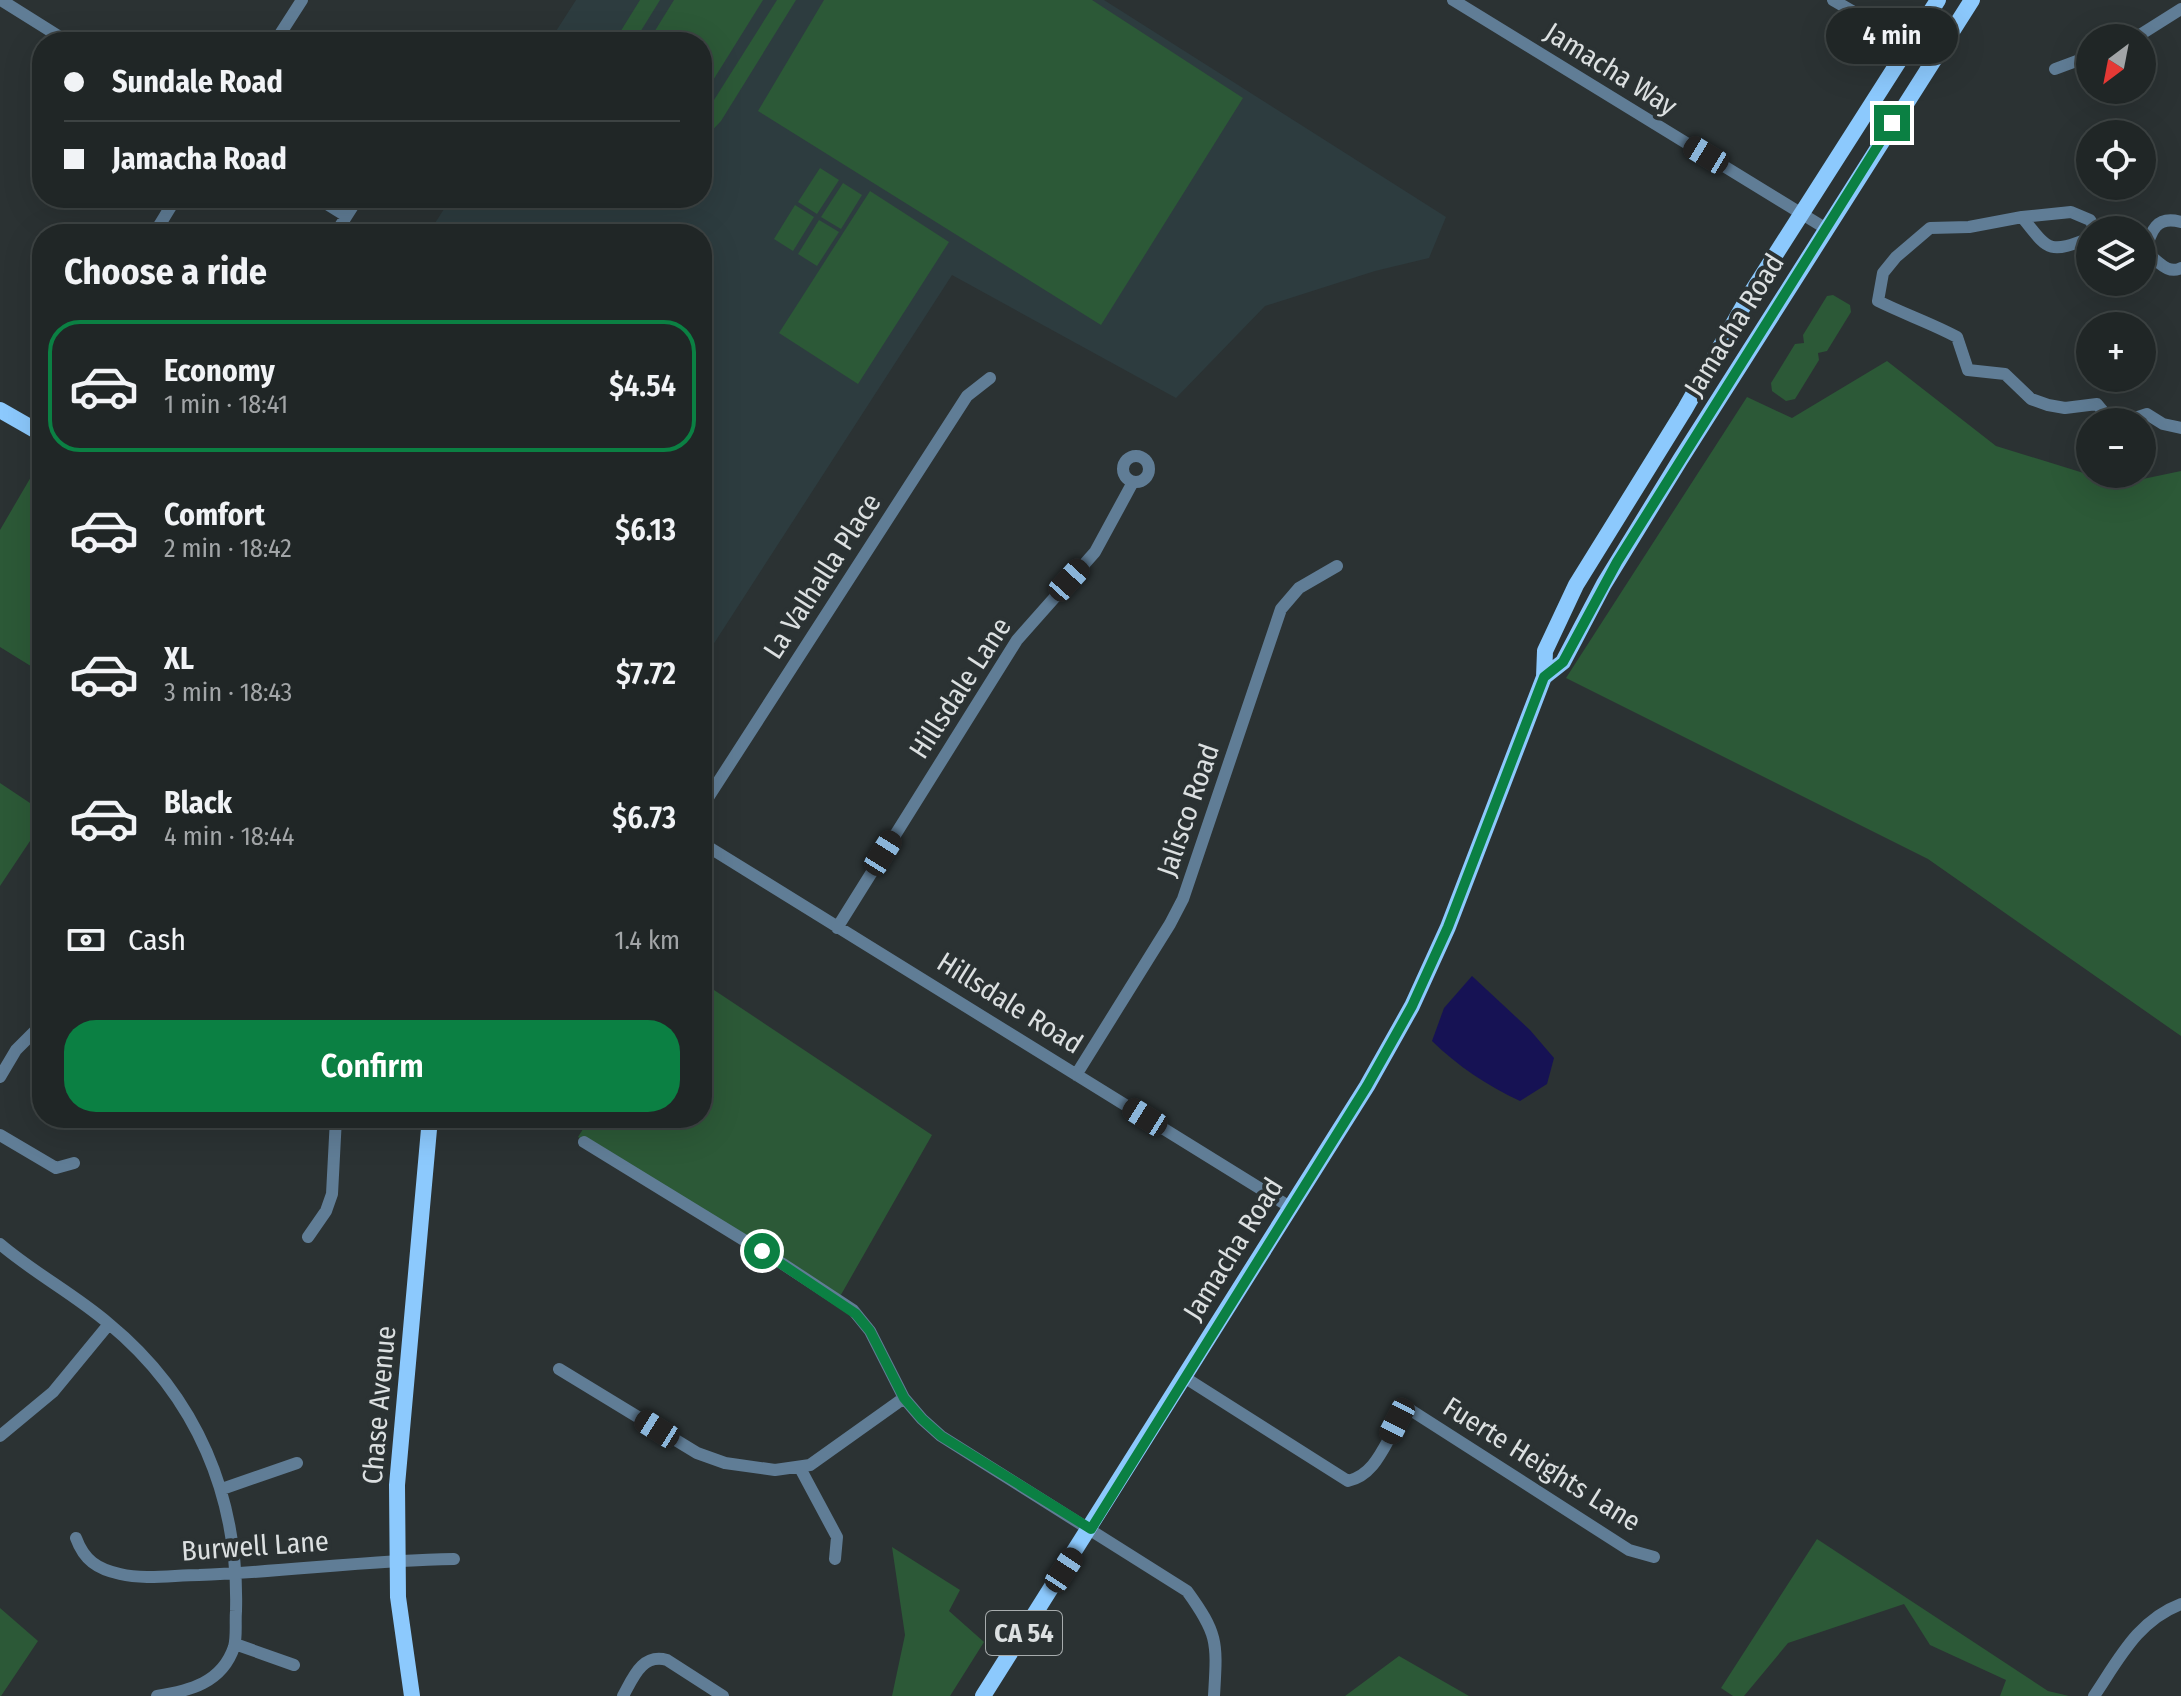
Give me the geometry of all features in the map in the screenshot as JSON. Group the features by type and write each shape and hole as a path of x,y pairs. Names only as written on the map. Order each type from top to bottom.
{"main road":[{"name":"Jamacha Road","path":"983,1696 1091,1529 1367,1086 1412,1006 1448,927 1544,677 1545,651 1576,585 1685,409 1749,296 1938,0"},
{"name":"Jamacha Road","path":"1544,677 1563,662 1604,584 1717,400 1972,0"},
{"path":"1685,409 1717,400"},
{"path":"0,410 32,428"},
{"name":"Chase Avenue","path":"412,1696 398,1597 396,1559 400,1437 429,1128"}],"street":[{"path":"1,0 52,32"},
{"path":"281,32 302,0"},
{"name":"Jamacha Way","path":"1453,0 1825,228"},
{"path":"1833,0 1909,44"},
{"path":"2156,25 2181,9"},
{"path":"2055,69 2076,61"},
{"path":"333,208 346,216"},
{"path":"341,224 351,208"},
{"path":"2080,216 2071,212 1969,227 1930,228 1896,257 1883,273 1878,301 1957,337 1968,370 2005,374 2031,399 2048,405 2065,408 2097,404 2100,408"},
{"path":"2022,217 2042,242 2051,247 2063,249 2076,244"},
{"path":"2156,225 2162,220 2181,222"},
{"path":"2156,261 2167,269 2176,271 2181,268"},
{"name":"La Valhalla Place","path":"712,791 967,396 990,378"},
{"path":"2156,420 2181,428"},
{"name":"Hillsdale Lane","path":"837,928 1017,640 1095,552 1133,482"},
{"name":"Jalisco Road","path":"1076,1075 1183,899 1281,609 1299,588 1337,566"},
{"name":"Hillsdale Road","path":"712,849 1290,1207"},
{"path":"0,1077 16,1050 32,1034"},
{"path":"308,1237 326,1211 332,1194 335,1128"},
{"path":"0,1135 56,1168 74,1163"},
{"path":"584,1142 853,1310 870,1331 904,1398 941,1436 1187,1591 1214,1635 1214,1696"},
{"path":"0,1244 109,1324 138,1351 174,1395 201,1438 222,1489 237,1573 235,1644 225,1664 204,1684 187,1692 157,1696"},
{"path":"0,1436 53,1392 109,1324"},
{"path":"559,1369 697,1453 725,1463 762,1468 810,1465 904,1398"},
{"name":"Fuerte Heights Lane","path":"1184,1377 1348,1481 1366,1474 1397,1421 1409,1409 1629,1550 1654,1557"},
{"path":"222,1489 297,1463"},
{"path":"800,1468 837,1537 835,1559"},
{"name":"Burwell Lane","path":"76,1538 88,1560 124,1575 237,1573 396,1559 454,1559"},
{"path":"2094,1696 2141,1629 2150,1620 2181,1604"},
{"path":"235,1644 294,1665"},
{"path":"623,1696 640,1666 647,1660 658,1658 667,1660 723,1696"}],"shaded area":[{"path":"576,0 1104,0 1446,217 1429,258 1375,271 1265,306 1176,398 952,275 712,647 712,224 434,224 445,208 712,208 712,32 555,32"},
{"path":"1472,976 1530,1030 1554,1058 1547,1084 1520,1101 1473,1075 1432,1041 1444,1008"}],"green space":[{"path":"640,0 660,0 640,32 620,32"},
{"path":"674,0 763,0 712,82 712,32 654,32"},
{"path":"777,0 796,0 721,121 712,130 712,103"},
{"path":"824,0 1092,0 1243,98 1101,325 758,111"},
{"path":"820,168 839,180 817,214 798,202"},
{"path":"843,183 862,195 841,229 821,217"},
{"path":"870,191 949,242 858,384 779,333"},
{"path":"795,205 814,217 793,251 774,239"},
{"path":"819,220 839,232 817,266 798,254"},
{"path":"1833,295 1850,305 1851,312 1827,351 1818,353 1819,360 1795,399 1786,401 1772,391 1771,383 1795,344 1804,343 1803,335 1827,296"},
{"path":"1887,361 1996,446 2076,471 2076,488 2156,488 2156,476 2181,471 2181,1036 1928,859 1566,678 1747,397 1792,418"},
{"path":"32,475 32,667 0,647 0,530"},
{"path":"0,783 32,804 32,838 0,886"},
{"path":"712,989 932,1135 838,1300 578,1137 584,1128 712,1128"},
{"path":"1817,1539 2048,1691 2069,1696 2000,1696 2006,1680 1930,1645 1904,1604 1788,1643 1744,1696 1733,1696 1721,1688"},
{"path":"892,1547 960,1590 949,1611 984,1642 950,1696 892,1696 905,1635"},
{"path":"0,1608 38,1641 1,1696 0,1696"},
{"path":"1399,1656 1469,1696 1345,1696"}],"route":[{"path":"762,1251 853,1310 870,1331 904,1398 941,1436 1091,1529 1367,1086 1412,1006 1448,927 1544,677 1563,662 1617,562 1892,123"}]}
